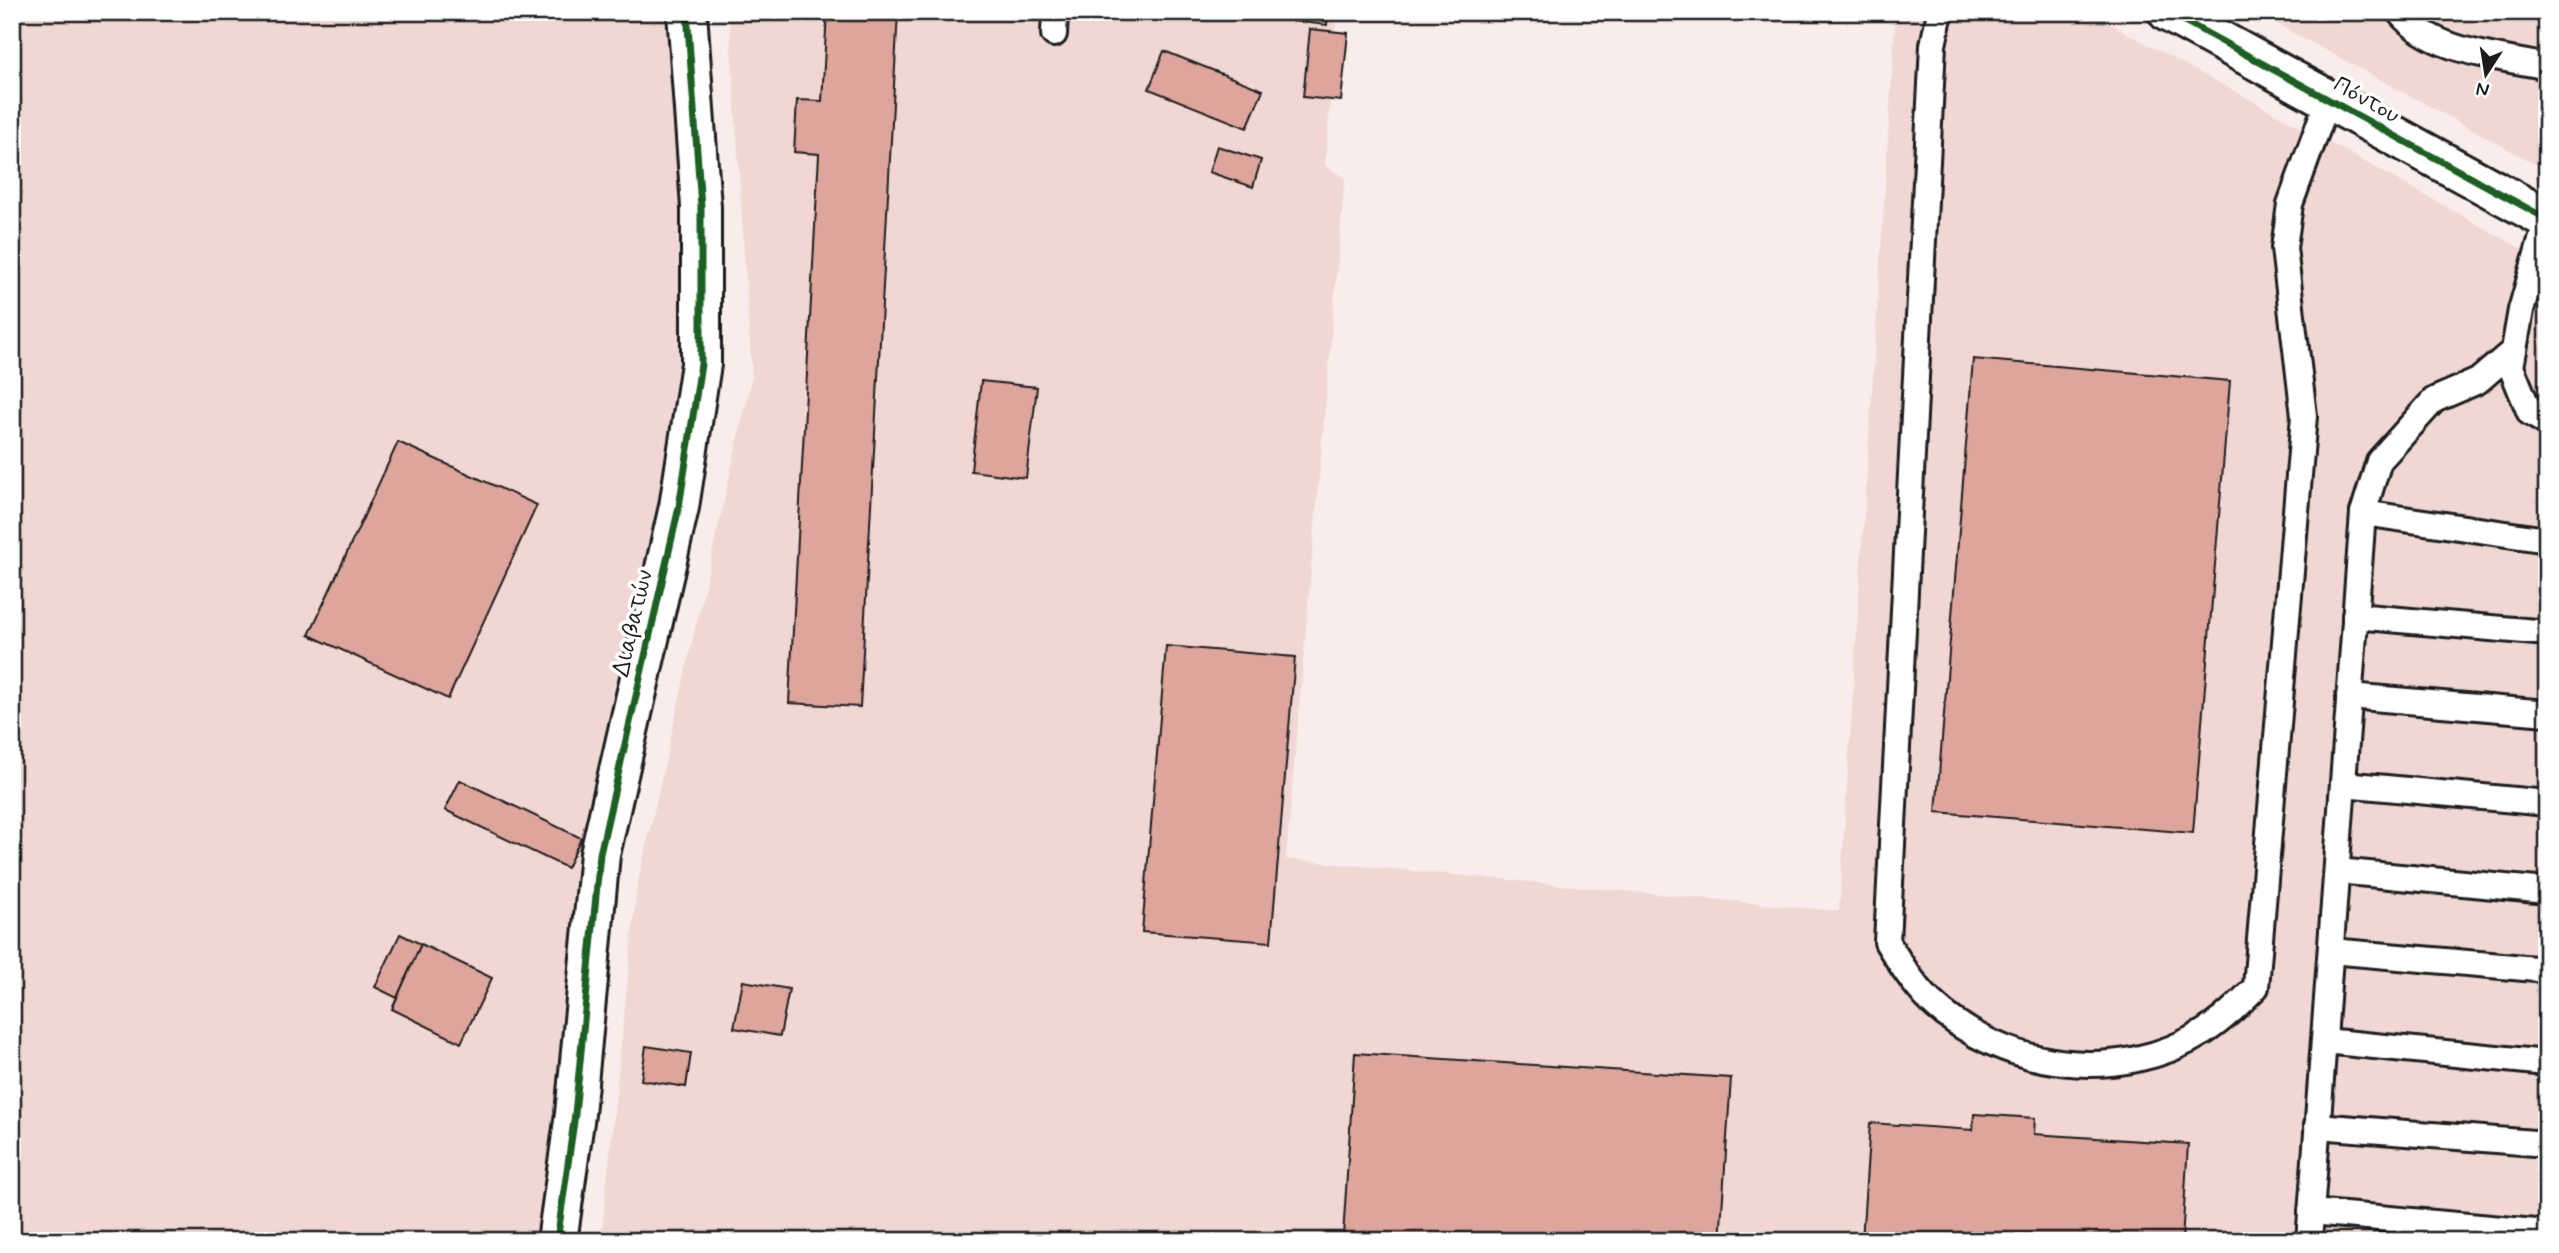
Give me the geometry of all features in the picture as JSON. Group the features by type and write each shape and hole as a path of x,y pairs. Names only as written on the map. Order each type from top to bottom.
{"street":[{"name":"Διαβατών","path":"556,1241 575,1114 600,855 679,507 701,364 701,207 687,12"},
{"name":"Πόντου","path":"2168,12 2547,219"}],"lane":[{"path":"1940,12 1933,45 1887,942 1907,973 1931,1001 1959,1025 1992,1044 2027,1056 2064,1063 2100,1064 2136,1059 2170,1048 2202,1032 2231,1012 2256,986 2304,416 2284,248 2290,204 2328,100"},
{"path":"2399,12 2409,23 2433,39 2460,48 2547,66"},
{"path":"2547,219 2521,310 2511,367 2530,413 2547,423"},
{"path":"2309,1241 2363,513 2379,461 2434,400 2478,380 2514,350"},
{"path":"2363,513 2547,540"},
{"path":"2355,617 2547,634"},
{"path":"2349,696 2547,713"},
{"path":"2343,784 2547,803"},
{"path":"2337,871 2547,891"},
{"path":"2331,951 2547,970"},
{"path":"2324,1041 2547,1063"},
{"path":"2317,1126 2547,1144"},
{"path":"2311,1212 2547,1233"}],"shaded area":[{"path":"12,12 676,12 693,280 681,442 543,1241 12,1241"},
{"path":"729,12 1337,12 1325,166 1345,178 1286,859 1839,911 1896,12 2088,12 2547,263 2547,1241 601,1241 637,887 752,376"},
{"path":"2255,12 2547,12 2547,170"}],"building":[{"path":"827,12 898,12 860,707 789,703 819,154 794,152 797,100 822,101"},
{"path":"1292,12 1328,12 1327,25 1292,21"},
{"path":"1310,29 1348,33 1341,101 1303,97"},
{"path":"1164,51 1263,90 1247,128 1149,89"},
{"path":"1217,146 1261,160 1253,187 1209,172"},
{"path":"1973,359 2230,381 2193,833 1936,812"},
{"path":"981,381 1037,387 1026,478 971,471"},
{"path":"398,442 537,505 448,699 309,635"},
{"path":"1166,646 1295,657 1271,942 1142,932"},
{"path":"460,780 581,838 567,868 445,810"},
{"path":"400,934 421,944 397,998 375,987"},
{"path":"421,944 492,978 461,1043 392,1009"},
{"path":"743,981 789,989 780,1036 734,1028"},
{"path":"646,1046 691,1053 686,1087 641,1080"},
{"path":"1355,1053 1731,1078 1720,1241 1419,1241 1343,1236"},
{"path":"1974,1114 2035,1118 2034,1134 2188,1144 2182,1241 1862,1241 1870,1123 1973,1130"}],"cycle path":[{"path":"557,1241 575,1114 600,854 679,507 701,364 701,207 687,12"},
{"path":"2168,12 2547,219"}]}
